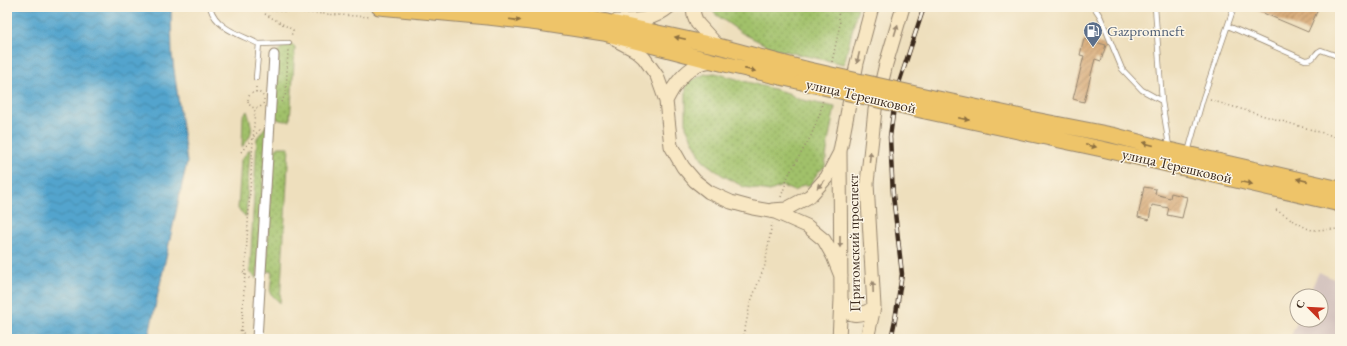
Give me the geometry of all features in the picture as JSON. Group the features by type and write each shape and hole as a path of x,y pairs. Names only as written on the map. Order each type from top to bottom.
{"main road":[{"name":"улица Терешковой","path":"519,7 605,28 712,61 804,76 927,104 1102,149 1340,204"},
{"path":"605,28 646,19 663,12 669,7"},
{"path":"693,7 697,23 718,46"},
{"name":"Притомский проспект","path":"867,339 874,308 867,183 875,110 903,7"},
{"name":"Притомский проспект","path":"839,339 841,276 840,151 857,64 871,8"},
{"name":"улица Терешковой","path":"375,12 488,17 538,23 605,28 718,46 804,76"},
{"path":"605,28 644,58 657,76 666,101 671,146 683,167 696,181 709,192 731,202 772,213 775,212 807,226 820,236 828,246 841,276"},
{"path":"666,101 674,85 685,73 698,64 712,61"},
{"name":"улица Терешковой","path":"927,104 1035,120 1112,135 1169,150 1340,189"},
{"path":"772,213 810,196 827,177 840,151"},
{"path":"840,299 847,312 853,314 868,312 874,308"}],"street":[{"path":"257,339 274,55"}],"lane":[{"path":"210,7 212,14 220,24 259,44 289,43"},
{"path":"1094,7 1100,16 1122,68 1142,90 1162,101"},
{"path":"1155,7 1162,101 1169,150"},
{"path":"1187,154 1203,98 1234,7"},
{"path":"1228,26 1305,60 1314,58 1318,51 1321,50 1340,58"},
{"path":"256,78 259,44"}],"path":[{"path":"257,7 265,10 375,12"},
{"path":"832,63 840,24 837,7"},
{"path":"265,10 265,14 293,30"},
{"path":"258,92 263,96 264,101 260,108 255,108 248,104 248,98 251,94 258,92"},
{"path":"1203,98 1340,138"},
{"path":"743,339 750,304 765,265 772,213 789,174 812,136 823,99"},
{"path":"241,339 255,108"},
{"path":"1276,210 1312,230 1340,229"},
{"path":"241,331 249,339"}],"shaded area":[{"path":"1319,272 1340,282 1340,339 1299,339 1291,336 1294,328 1329,328 1329,288 1312,288"}],"green space":[{"path":"711,7 858,7 844,64 774,49 742,33 715,14"},
{"path":"293,45 295,48 290,121 282,121 276,118 274,114 278,51 283,46"},
{"path":"715,73 788,93 798,99 835,107 825,167 818,172 810,185 803,185 794,191 782,186 770,191 744,187 722,175 703,161 686,127 686,83 705,74"},
{"path":"247,111 251,130 249,138 242,147 243,116"},
{"path":"267,125 257,279 250,272 257,138"},
{"path":"279,147 289,147 280,303 270,293 272,272 266,271 273,154"},
{"path":"250,149 246,217 238,209 241,160"}],"water":[{"path":"7,7 171,7 172,55 187,162 148,339 7,339"}],"building":[{"path":"1249,7 1319,7 1308,32"},
{"path":"1084,39 1106,45 1101,61 1095,59 1084,102 1073,99 1084,56 1080,55"},
{"path":"1144,187 1156,189 1155,194 1170,198 1171,193 1187,197 1182,218 1167,215 1169,208 1152,205 1149,220 1138,217"}],"railway":[{"path":"891,339 902,274 893,195 890,137 896,92 924,7"}],"place":[{"name":"Gazpromneft","path":"1093,48"}]}
